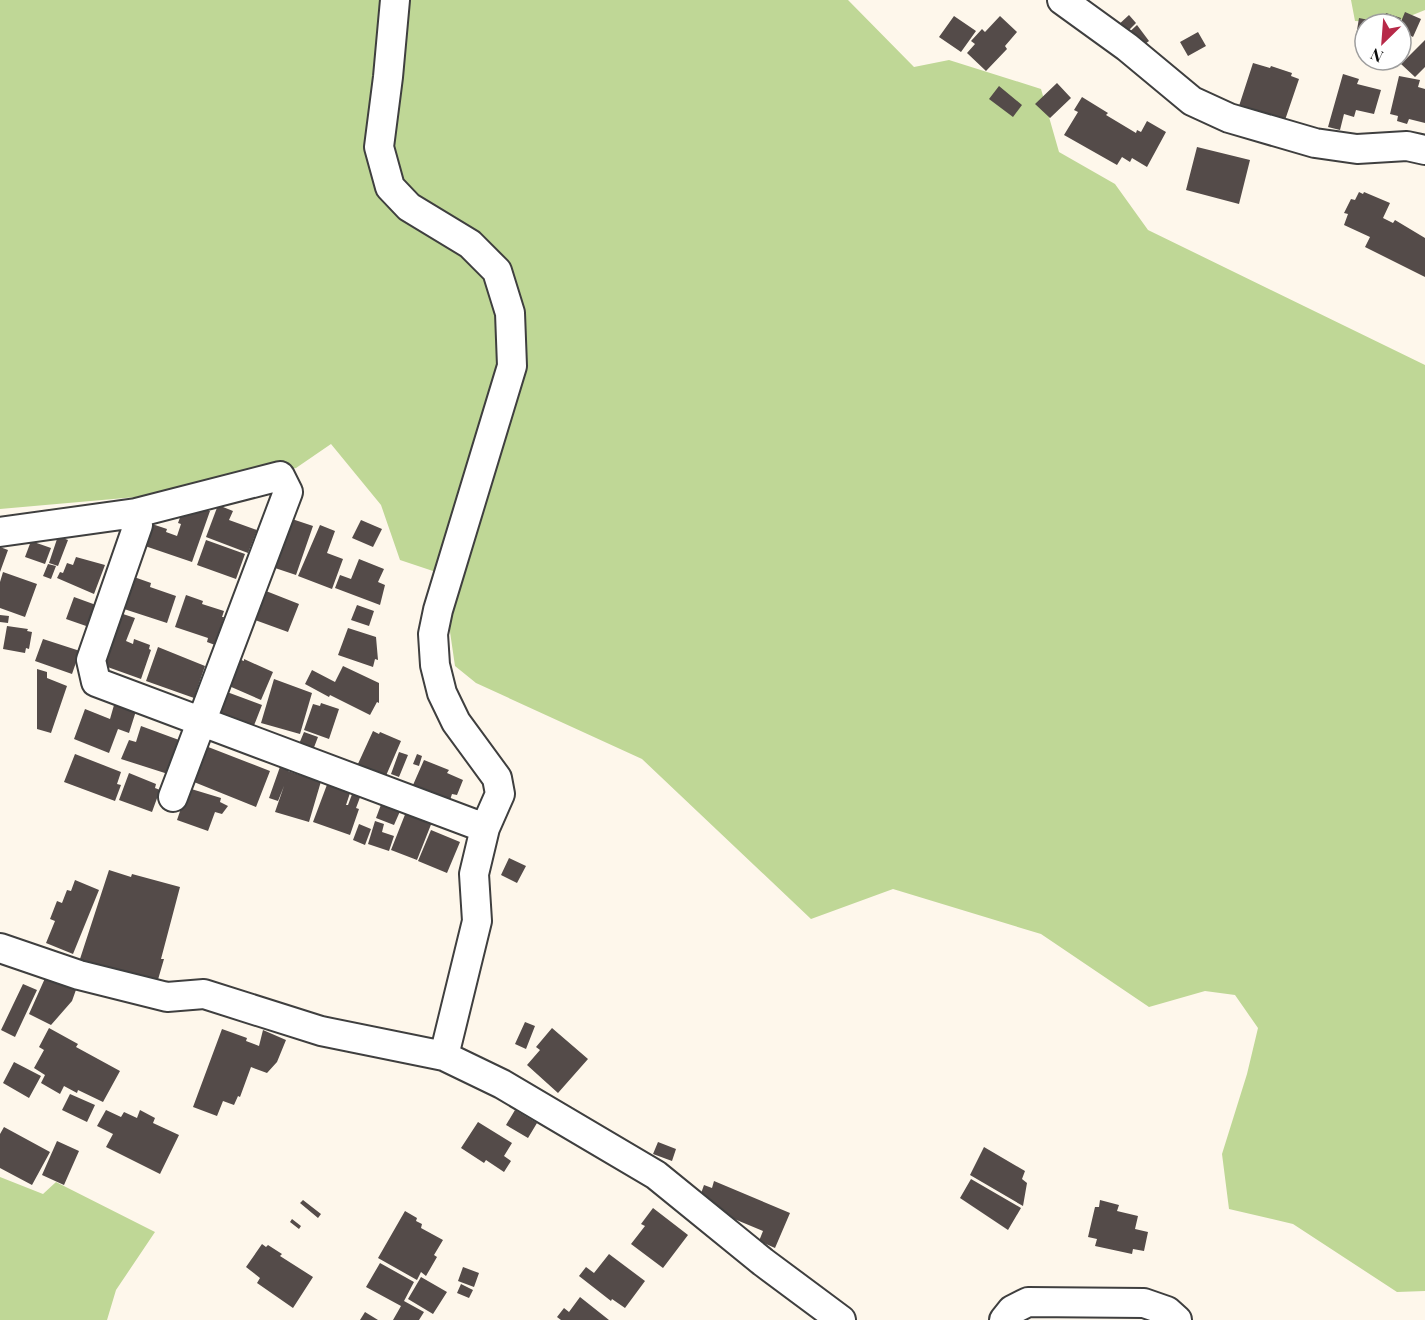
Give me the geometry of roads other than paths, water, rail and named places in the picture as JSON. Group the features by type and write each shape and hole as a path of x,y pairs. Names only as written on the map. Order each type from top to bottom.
{"street":[{"path":"395,0 379,147 390,187 409,207 470,244 497,271 510,313 512,366 438,610 433,634 435,665 442,693 456,722 497,778 500,794 485,828 474,874 477,921 444,1056"},
{"path":"1062,0 1127,47 1192,100 1228,118 1316,143 1357,148 1407,146 1425,150"},
{"path":"0,532 136,513 280,476 288,492 173,797"},
{"path":"136,513 138,525 91,660 96,682 485,828"},
{"path":"0,948 78,975 167,997 204,994 321,1032 444,1056 502,1084 656,1175 763,1262 841,1320"},
{"path":"1004,1320 1012,1310 1028,1302 1144,1304 1167,1311 1177,1320"}]}
